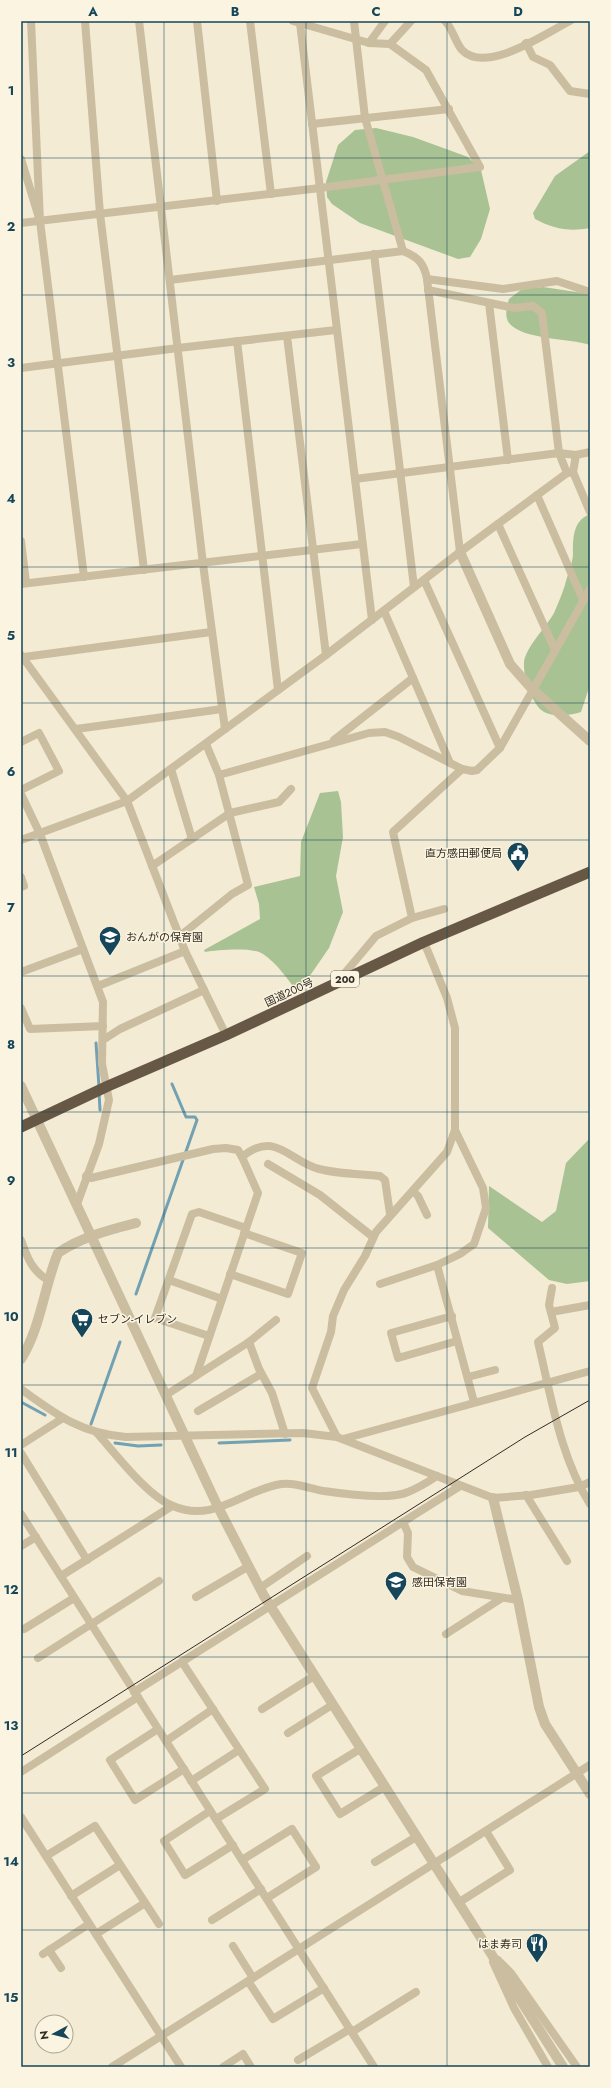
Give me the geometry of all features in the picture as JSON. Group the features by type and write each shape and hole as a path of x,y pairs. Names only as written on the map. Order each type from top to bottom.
{"highway":[{"name":"国道200号","path":"21,1127 88,1095 226,1035 424,942 590,872"}],"street":[{"path":"31,21 40,221 56,363 84,577"},
{"path":"85,21 100,214 144,570"},
{"path":"139,21 211,632 225,729"},
{"path":"197,21 217,201"},
{"path":"250,21 271,194"},
{"path":"354,21 365,118 384,180 403,251"},
{"path":"370,43 385,21"},
{"path":"390,44 411,21"},
{"path":"445,21 452,28 462,49 470,55 493,58 506,54 570,21"},
{"path":"21,223 217,201 271,194 320,188 384,180 480,167 426,70 390,44 370,43 299,22 320,188 354,479 372,620"},
{"path":"526,43 533,57 550,65 570,91 590,94"},
{"path":"312,124 449,109"},
{"path":"21,159 40,221"},
{"path":"170,280 403,251 417,256 424,267 427,279 460,552 510,664 532,689 590,742"},
{"path":"374,254 399,474 414,587"},
{"path":"427,279 503,289 558,281 590,292"},
{"path":"428,290 514,308 533,306 542,313 559,453 590,512"},
{"path":"489,303 508,460"},
{"path":"21,368 336,330"},
{"path":"287,336 326,655"},
{"path":"237,341 278,690"},
{"path":"354,479 559,453 576,455 590,452"},
{"path":"21,840 127,801 326,655 536,495 570,473 576,455"},
{"path":"536,495 584,600"},
{"path":"498,524 554,650"},
{"path":"21,541 24,584 362,544"},
{"path":"424,580 500,748"},
{"path":"219,775 369,733 385,732 462,769 472,771 477,770 500,748 554,650 590,589"},
{"path":"384,611 450,763"},
{"path":"211,632 22,656 127,801 185,950 226,1035"},
{"path":"330,744 413,678"},
{"path":"76,729 222,709"},
{"path":"21,742 39,733 59,771 21,790"},
{"path":"180,936 232,894 248,885 219,775 206,744"},
{"path":"171,769 192,839"},
{"path":"412,918 393,832 462,769"},
{"path":"152,866 230,813 279,802 291,789"},
{"path":"21,794 40,834 103,1002 102,1064 104,1088 109,1100 99,1144 77,1204"},
{"path":"21,877 24,886 21,887"},
{"path":"336,984 376,936 412,918 444,909"},
{"path":"340,1438 312,1388 331,1332 333,1316 344,1290 365,1256 374,1237 390,1214 413,1191 447,1152 455,1130 455,1028 447,998 424,942"},
{"path":"21,972 83,949"},
{"path":"98,986 185,950"},
{"path":"103,1040 120,1029 204,990"},
{"path":"21,1008 30,1030 103,1026"},
{"path":"21,1086 218,1507 260,1588 332,1705 563,2067"},
{"path":"380,1284 437,1265 460,1254 474,1244 486,1208 483,1188 455,1130"},
{"path":"242,1157 251,1149 268,1147 284,1150 308,1165 319,1169 380,1176 385,1180 390,1214"},
{"path":"86,1176 91,1178 213,1149 226,1148 238,1150 242,1157 258,1193 196,1376"},
{"path":"268,1164 320,1195 374,1237"},
{"path":"413,1191 418,1196 427,1215"},
{"path":"209,1336 155,1318 192,1214 199,1212 302,1253 288,1294 230,1274"},
{"path":"21,1359 27,1349 35,1327 48,1280 58,1253 66,1247 105,1231 136,1223"},
{"path":"21,1240 28,1259 38,1274 48,1280"},
{"path":"437,1265 474,1402"},
{"path":"169,1280 222,1299"},
{"path":"552,1288 549,1305 555,1328 538,1342 554,1414 579,1487 590,1504"},
{"path":"551,1312 590,1305"},
{"path":"452,1316 391,1333 398,1358 458,1341"},
{"path":"166,1395 249,1342 276,1320"},
{"path":"249,1342 261,1374 272,1393 285,1434"},
{"path":"468,1377 495,1370"},
{"path":"340,1438 590,1371"},
{"path":"198,1411 261,1374"},
{"path":"21,1389 62,1418 96,1433 126,1437 303,1433 340,1438 493,1498 526,1495 579,1487 590,1482"},
{"path":"21,1445 62,1418"},
{"path":"96,1433 142,1483 172,1506 201,1512 218,1507 263,1488 286,1484 297,1484 324,1491 386,1496 408,1492 437,1476"},
{"path":"21,1453 88,1560"},
{"path":"21,1772 182,1662 460,1486"},
{"path":"526,1495 568,1561"},
{"path":"493,1498 518,1600 539,1707 545,1724 590,1794"},
{"path":"61,1576 172,1506"},
{"path":"21,1514 374,2067"},
{"path":"403,1522 408,1539 407,1557 413,1567 462,1591 518,1600"},
{"path":"21,1546 36,1537"},
{"path":"260,1588 307,1556"},
{"path":"196,1597 249,1566"},
{"path":"38,1658 159,1581"},
{"path":"25,1629 74,1598"},
{"path":"446,1634 502,1598"},
{"path":"182,1662 265,1789 216,1820"},
{"path":"262,1709 314,1676"},
{"path":"288,1733 332,1705"},
{"path":"166,1740 213,1709"},
{"path":"158,1729 110,1760 134,1800 184,1769"},
{"path":"360,1749 316,1776 340,1814 384,1787"},
{"path":"192,1781 239,1750"},
{"path":"112,2067 590,1765"},
{"path":"210,1811 164,1841 185,1875 233,1845"},
{"path":"21,1817 181,2067"},
{"path":"46,1856 95,1826 159,1924"},
{"path":"242,1860 292,1829 316,1866 267,1898"},
{"path":"458,1903 510,1870 486,1831"},
{"path":"375,1862 416,1837"},
{"path":"71,1896 120,1865"},
{"path":"212,1920 261,1889"},
{"path":"96,1934 145,1903"},
{"path":"61,1968 46,1952 89,1924"},
{"path":"233,1946 273,2019 324,1988"},
{"path":"489,1951 498,1977 548,2067"},
{"path":"489,1951 511,1973 577,2067"},
{"path":"298,2060 416,1992"},
{"path":"223,2067 243,2054 252,2067"}],"green space":[{"path":"376,128 413,137 468,157 481,170 490,209 481,239 470,257 458,259 360,223 332,204 327,197 326,182 338,145 355,130"},
{"path":"590,151 590,228 568,230 549,225 535,219 533,213 555,176"},
{"path":"543,287 590,294 590,345 535,336 516,329 509,323 506,314 509,299 522,289"},
{"path":"590,514 590,685 581,712 565,715 553,715 539,708 533,698 526,680 524,662 533,643 554,613 572,563 574,537 577,526 584,517"},
{"path":"338,791 341,802 343,837 336,876 343,912 329,948 298,993 282,972 263,954 252,950 218,950 205,952 204,950 260,919 259,904 254,887 300,876 301,842 320,793"},
{"path":"590,1138 590,1281 567,1284 549,1280 488,1228 489,1186 542,1222 556,1211 566,1163"}],"waterway":[{"path":"96,1043 99,1087"},
{"path":"136,1294 197,1120 195,1117 186,1117 172,1084"},
{"path":"99,1092 100,1110"},
{"path":"91,1424 120,1342"},
{"path":"21,1402 45,1415"},
{"path":"219,1443 290,1440"},
{"path":"115,1443 138,1446 161,1445"}],"tram line":[{"path":"21,1756 525,1437 590,1400"}],"place":[{"name":"直方感田郵便局","path":"518,872"},
{"name":"おんがの保育園","path":"110,956"},
{"name":"セブン-イレブン","path":"82,1338"},
{"name":"感田保育園","path":"396,1602"},
{"name":"はま寿司","path":"537,1964"}]}
